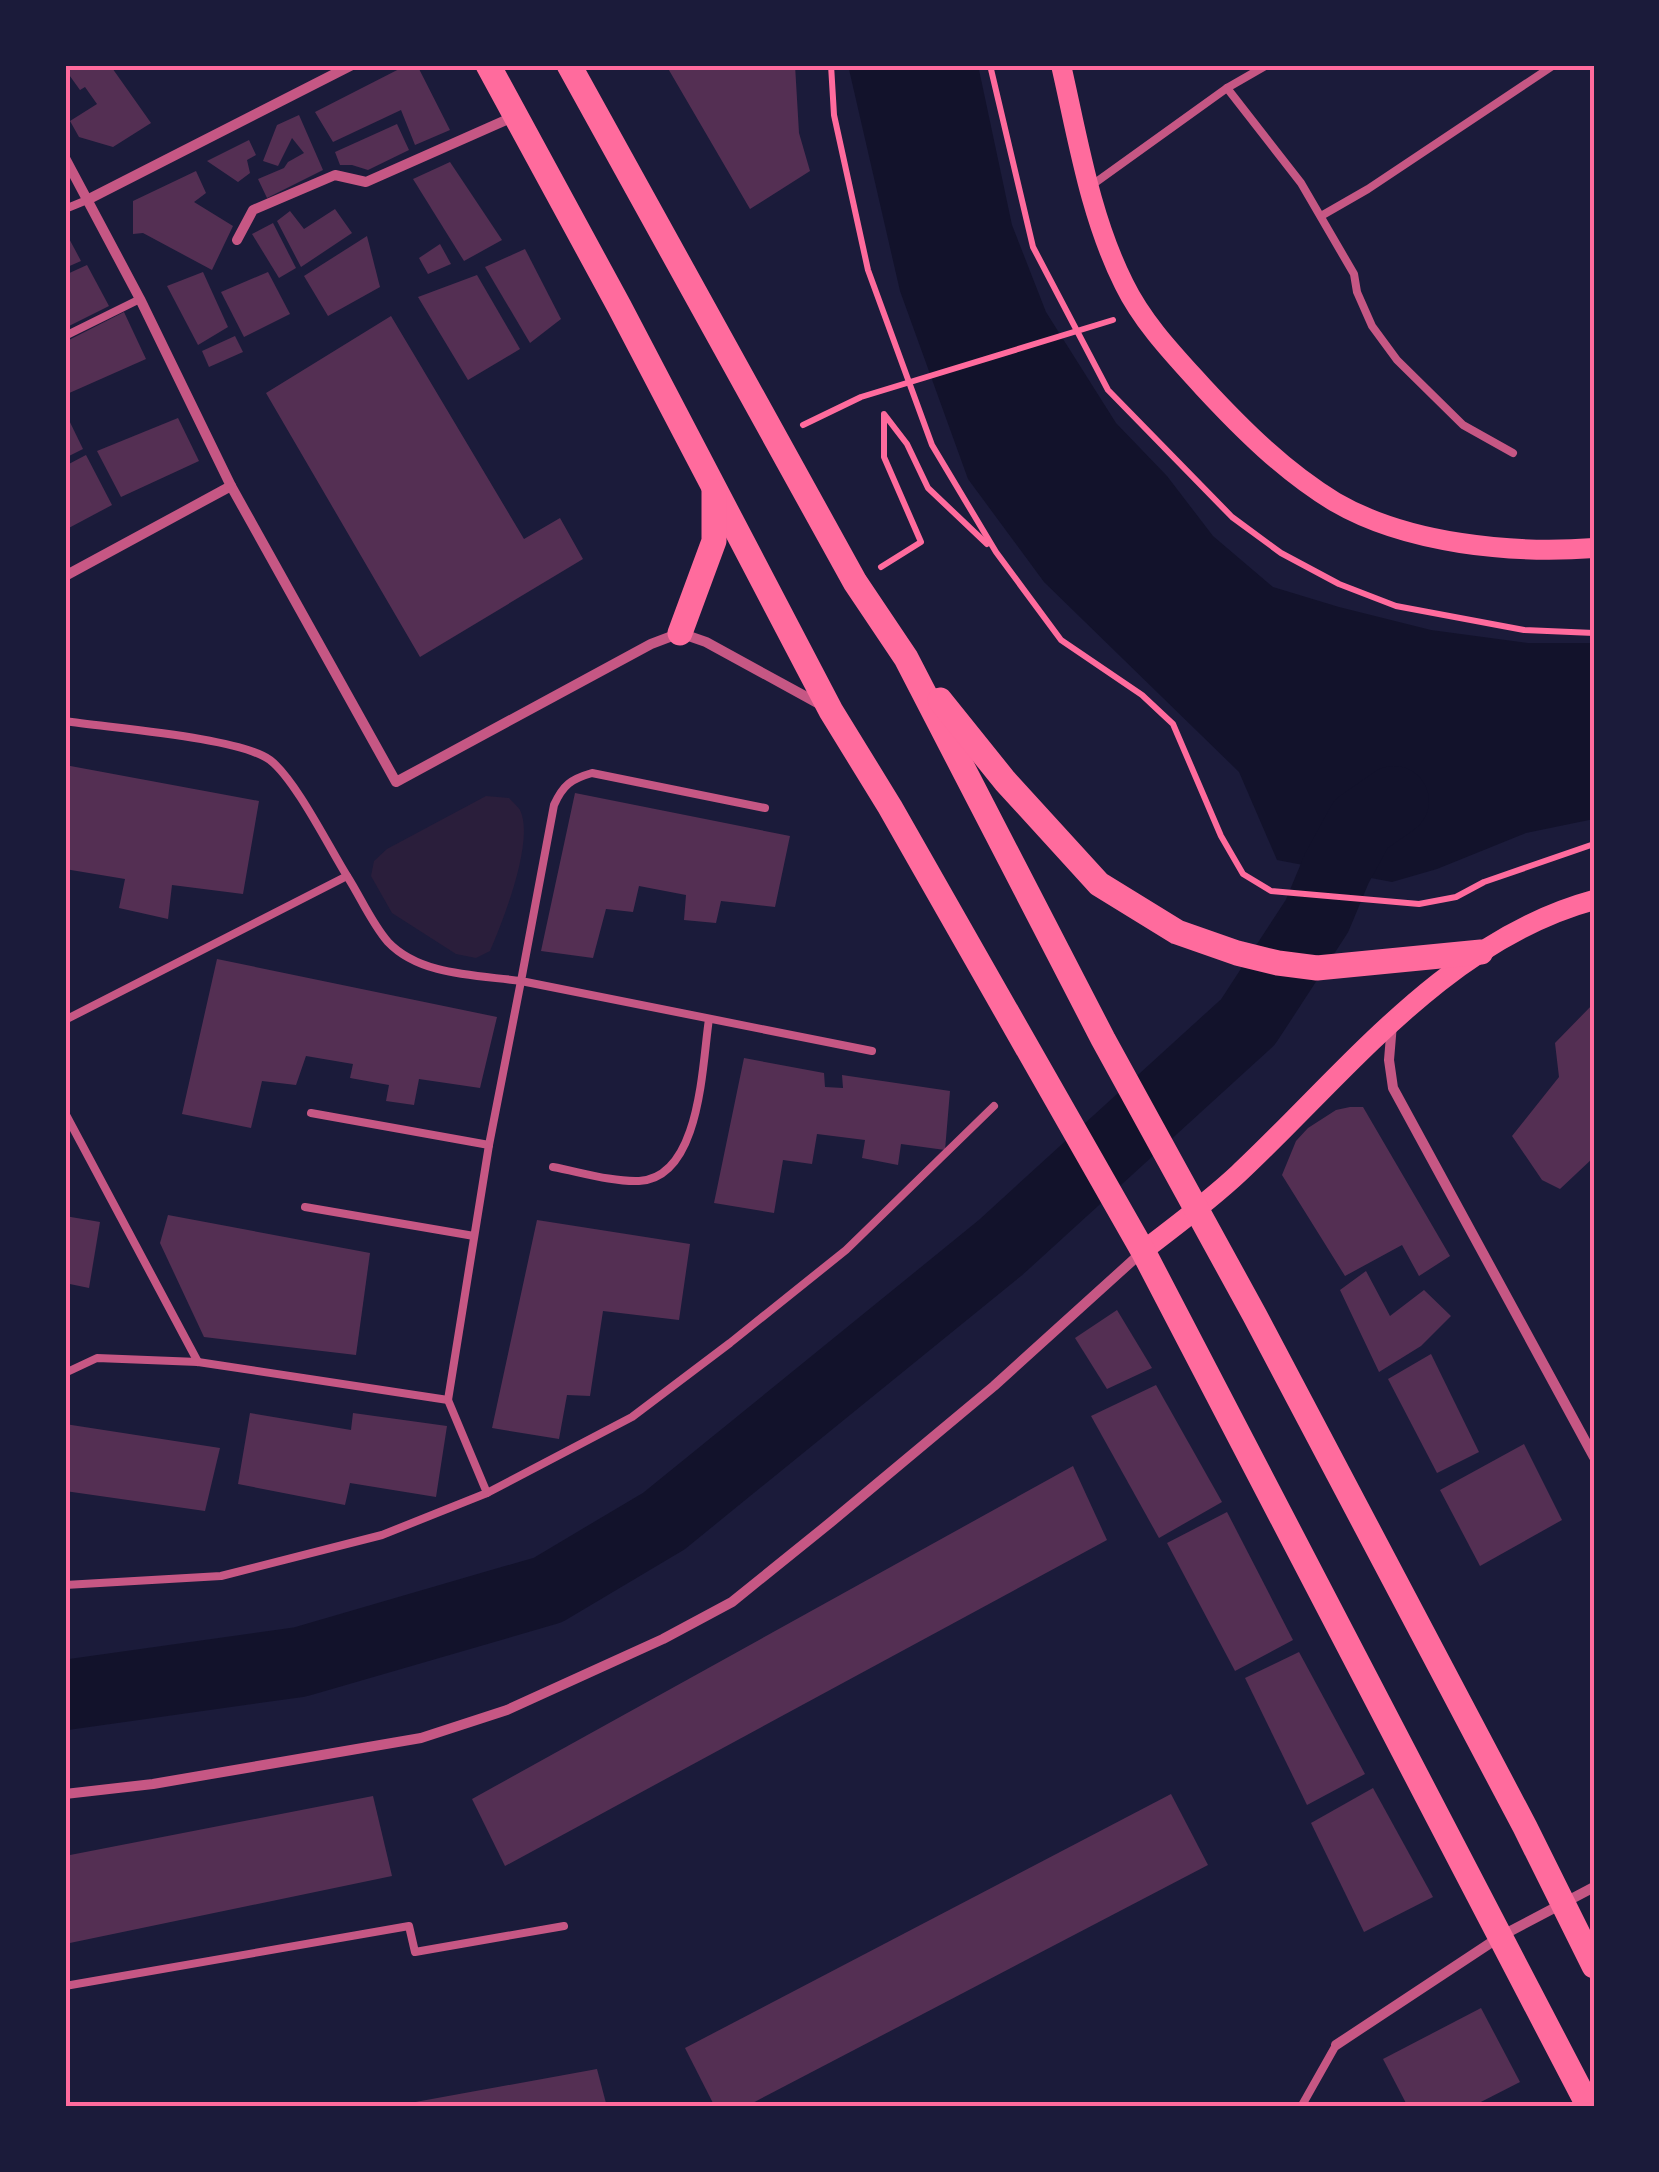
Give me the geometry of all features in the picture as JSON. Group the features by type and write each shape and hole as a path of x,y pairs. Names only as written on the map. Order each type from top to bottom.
{"main road":[{"path":"488,65 831,712 890,806 1143,1251 1589,2107"},
{"path":"569,65 855,582 906,658 1006,781 1099,884 1177,932 1278,963 1350,967 1481,952"},
{"path":"1062,65 1089,188 1105,240 1139,312 1250,436 1335,502 1381,524 1420,535 1517,549 1594,548"},
{"path":"680,632 714,541 714,487"},
{"path":"906,658 1103,1039 1516,1810 1594,1966"},
{"path":"1143,1251 1196,1211 1392,1022 1481,952 1526,926 1594,900"}],"street":[{"path":"87,200 352,65"},
{"path":"236,240 253,210 335,175 366,182 516,116"},
{"path":"65,158 140,299 231,486 396,782 680,632 706,642 831,712"},
{"path":"65,576 231,486"},
{"path":"1392,1022 1389,1060 1393,1088 1594,1456"},
{"path":"65,1794 153,1784 420,1738 507,1710 663,1639 732,1602 832,1522 994,1386 1143,1251"},
{"path":"1336,2046 1501,1936 1594,1888"}],"lane":[{"path":"1089,188 1227,88 1267,65"},
{"path":"1321,216 1368,190 1554,65"},
{"path":"1227,88 1302,183 1354,274 1357,292 1372,326 1397,360 1464,425 1513,454"},
{"path":"65,209 87,200"},
{"path":"65,336 140,299"},
{"path":"65,721 230,745 269,760 290,784 388,942 417,962 448,972 521,980 872,1052"},
{"path":"487,1493 448,1400 489,1145 554,804 562,788 574,778 592,774 764,808"},
{"path":"65,1020 347,876"},
{"path":"553,1167 639,1181 658,1176 673,1164 686,1144 694,1120 709,1020"},
{"path":"65,1585 221,1576 382,1534 487,1493 632,1417 730,1343 846,1250 994,1106"},
{"path":"65,1114 198,1362"},
{"path":"311,1114 489,1145"},
{"path":"304,1207 474,1236"},
{"path":"65,1373 97,1358 198,1362 448,1400"},
{"path":"65,1986 409,1926 415,1952 564,1926"},
{"path":"1301,2107 1336,2046"}],"path":[{"path":"831,65 834,114 868,270 932,444 996,552 1060,640 1162,712 1185,748 1221,836 1242,874 1271,891 1391,904 1442,902 1484,882 1594,844"},
{"path":"775,438 861,397 1139,312"},
{"path":"855,582 922,542 884,457 884,414 906,444 928,488 996,552"}],"shaded area":[{"path":"848,65 978,65 1012,225 1046,312 1116,423 1167,476 1213,536 1273,587 1431,630 1528,643 1594,643 1594,819 1526,833 1437,869 1392,882 1277,860 1239,772 1044,582 968,479 900,291"},
{"path":"486,796 509,798 520,810 523,840 516,880 496,938 490,951 476,958 456,954 392,913 371,876 374,861 387,849"}],"building":[{"path":"78,65 110,65 151,123 113,147 79,137 70,121 97,104 67,72"},
{"path":"407,65 417,65 450,130 415,145 401,110 333,142 315,112"},
{"path":"666,65 795,65 799,133 810,171 750,209"},
{"path":"299,115 323,170 267,198 258,179 284,168 304,153 292,138 278,166 263,161 277,125"},
{"path":"397,124 409,150 368,170 340,165 335,152"},
{"path":"249,140 256,155 247,160 250,173 238,182 207,161"},
{"path":"450,162 502,240 464,261 413,179"},
{"path":"196,171 206,193 194,202 233,226 212,270 143,233 133,234 133,201"},
{"path":"335,209 352,233 301,267 277,221 290,211 304,229"},
{"path":"273,223 296,268 279,278 252,234"},
{"path":"65,231 81,261 65,268"},
{"path":"367,236 380,287 328,316 304,276"},
{"path":"440,244 451,264 428,274 419,258"},
{"path":"525,249 561,319 530,343 485,267"},
{"path":"87,265 109,306 65,328 65,275"},
{"path":"203,272 228,327 198,345 167,286"},
{"path":"268,272 290,314 244,337 221,292"},
{"path":"477,275 520,349 468,380 418,297"},
{"path":"124,312 146,359 67,394 65,342"},
{"path":"391,316 524,539 560,518 583,559 420,657 266,393"},
{"path":"235,336 243,352 209,367 202,351"},
{"path":"65,412 83,449 65,458"},
{"path":"178,418 199,461 121,497 97,451"},
{"path":"86,455 112,505 65,530 65,466"},
{"path":"65,765 259,801 243,894 172,885 168,919 119,908 125,879 65,869"},
{"path":"575,793 790,836 775,907 721,901 716,923 684,920 686,895 639,886 633,912 606,909 593,958 541,951"},
{"path":"217,959 497,1017 480,1088 419,1079 414,1105 386,1101 389,1085 350,1078 353,1064 306,1056 296,1085 262,1081 251,1128 182,1114"},
{"path":"1594,1003 1594,1157 1560,1189 1542,1180 1512,1136 1559,1077 1555,1043"},
{"path":"744,1058 824,1073 825,1087 843,1088 842,1075 950,1091 945,1150 901,1144 898,1165 862,1158 865,1140 817,1134 812,1164 783,1160 774,1213 714,1203"},
{"path":"1363,1107 1450,1256 1419,1276 1402,1245 1345,1276 1282,1175 1296,1141 1308,1128 1336,1110"},
{"path":"168,1215 370,1253 356,1355 204,1337 160,1243"},
{"path":"65,1216 100,1222 89,1288 65,1283"},
{"path":"537,1220 690,1244 679,1320 603,1311 590,1396 567,1395 559,1439 492,1428"},
{"path":"1366,1271 1390,1316 1424,1290 1451,1316 1421,1346 1379,1372 1340,1290"},
{"path":"1117,1310 1152,1368 1107,1389 1075,1338"},
{"path":"1431,1354 1479,1452 1437,1473 1388,1379"},
{"path":"1156,1385 1222,1502 1159,1538 1091,1416"},
{"path":"250,1413 351,1430 353,1413 447,1426 436,1497 350,1483 345,1505 238,1484"},
{"path":"65,1424 220,1448 205,1511 65,1491"},
{"path":"1524,1444 1562,1520 1480,1566 1440,1490"},
{"path":"1073,1466 1107,1540 505,1866 472,1799"},
{"path":"1227,1512 1293,1640 1235,1671 1167,1543"},
{"path":"1299,1652 1365,1774 1307,1805 1245,1678"},
{"path":"1373,1788 1433,1897 1364,1932 1311,1823"},
{"path":"1171,1794 1208,1865 745,2107 715,2107 685,2048"},
{"path":"373,1796 392,1876 65,1944 65,1856"},
{"path":"1481,2008 1520,2082 1471,2107 1408,2107 1383,2059"},
{"path":"597,2069 607,2107 399,2107 399,2105"}],"waterway":[{"path":"65,1695 300,1662 548,1590 664,1521 1000,1248 1248,1022 1317,916 1361,824 1394,801"}]}
